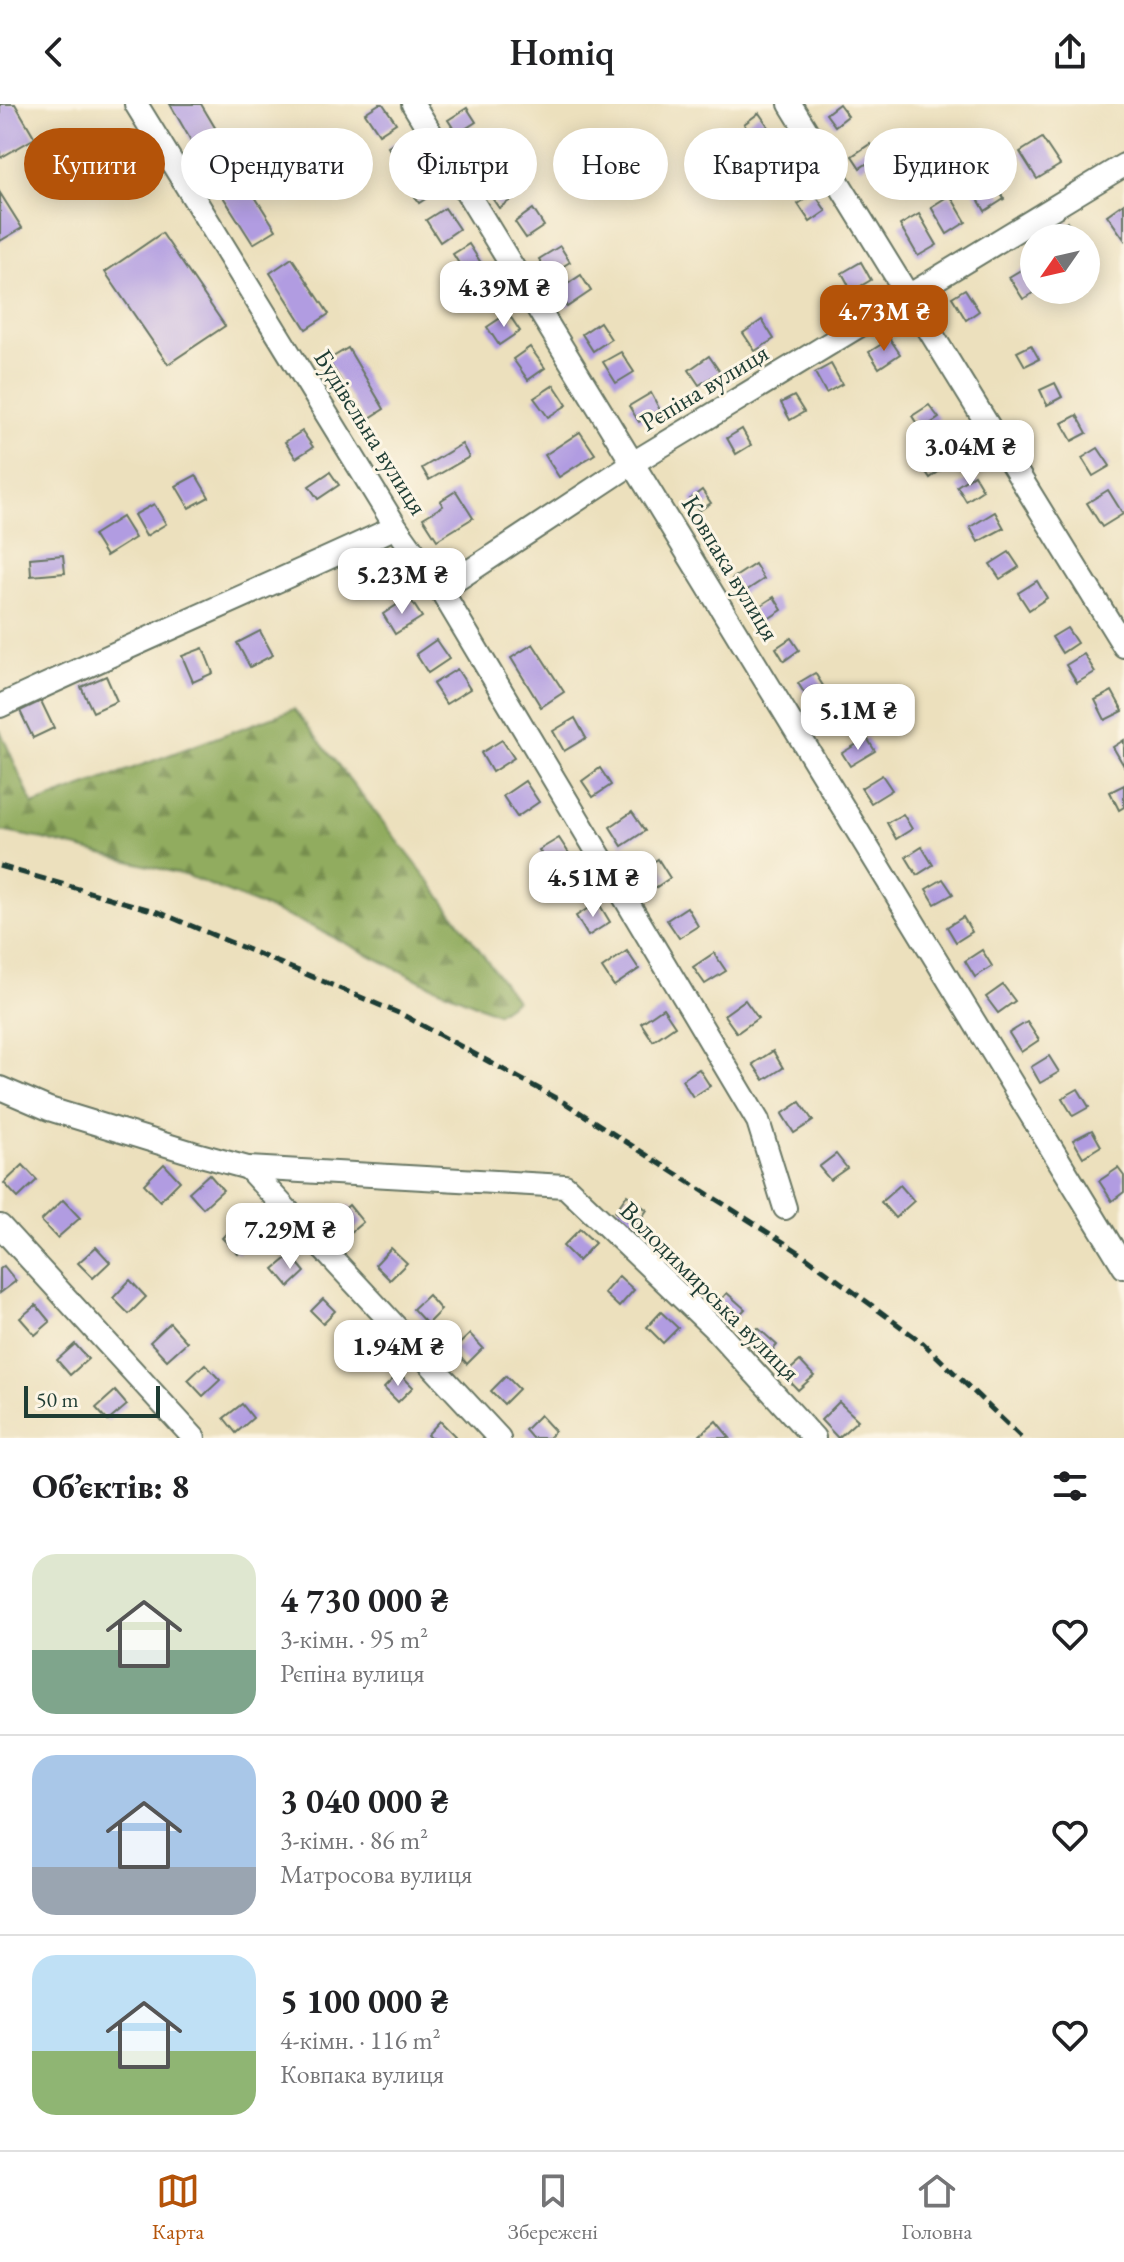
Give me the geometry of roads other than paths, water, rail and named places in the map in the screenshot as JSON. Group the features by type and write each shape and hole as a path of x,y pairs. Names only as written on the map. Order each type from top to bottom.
{"street":[{"name":"Будівельна вулиця","path":"136,104 396,527 441,590 758,1121 785,1208"},
{"name":"Ковпака вулиця","path":"413,104 1124,1267"},
{"path":"790,104 1124,646"},
{"name":"Рєпіна вулиця","path":"441,590 633,463 1124,165"},
{"path":"0,706 396,527"},
{"path":"0,1088 49,1109 248,1168 499,1438"},
{"name":"Володимирська вулиця","path":"248,1168 565,1186 714,1328 814,1438"},
{"path":"0,1226 194,1438"}],"railway":[{"path":"0,866 161,913 403,1015 565,1103 802,1254 923,1343 1022,1438"}]}
